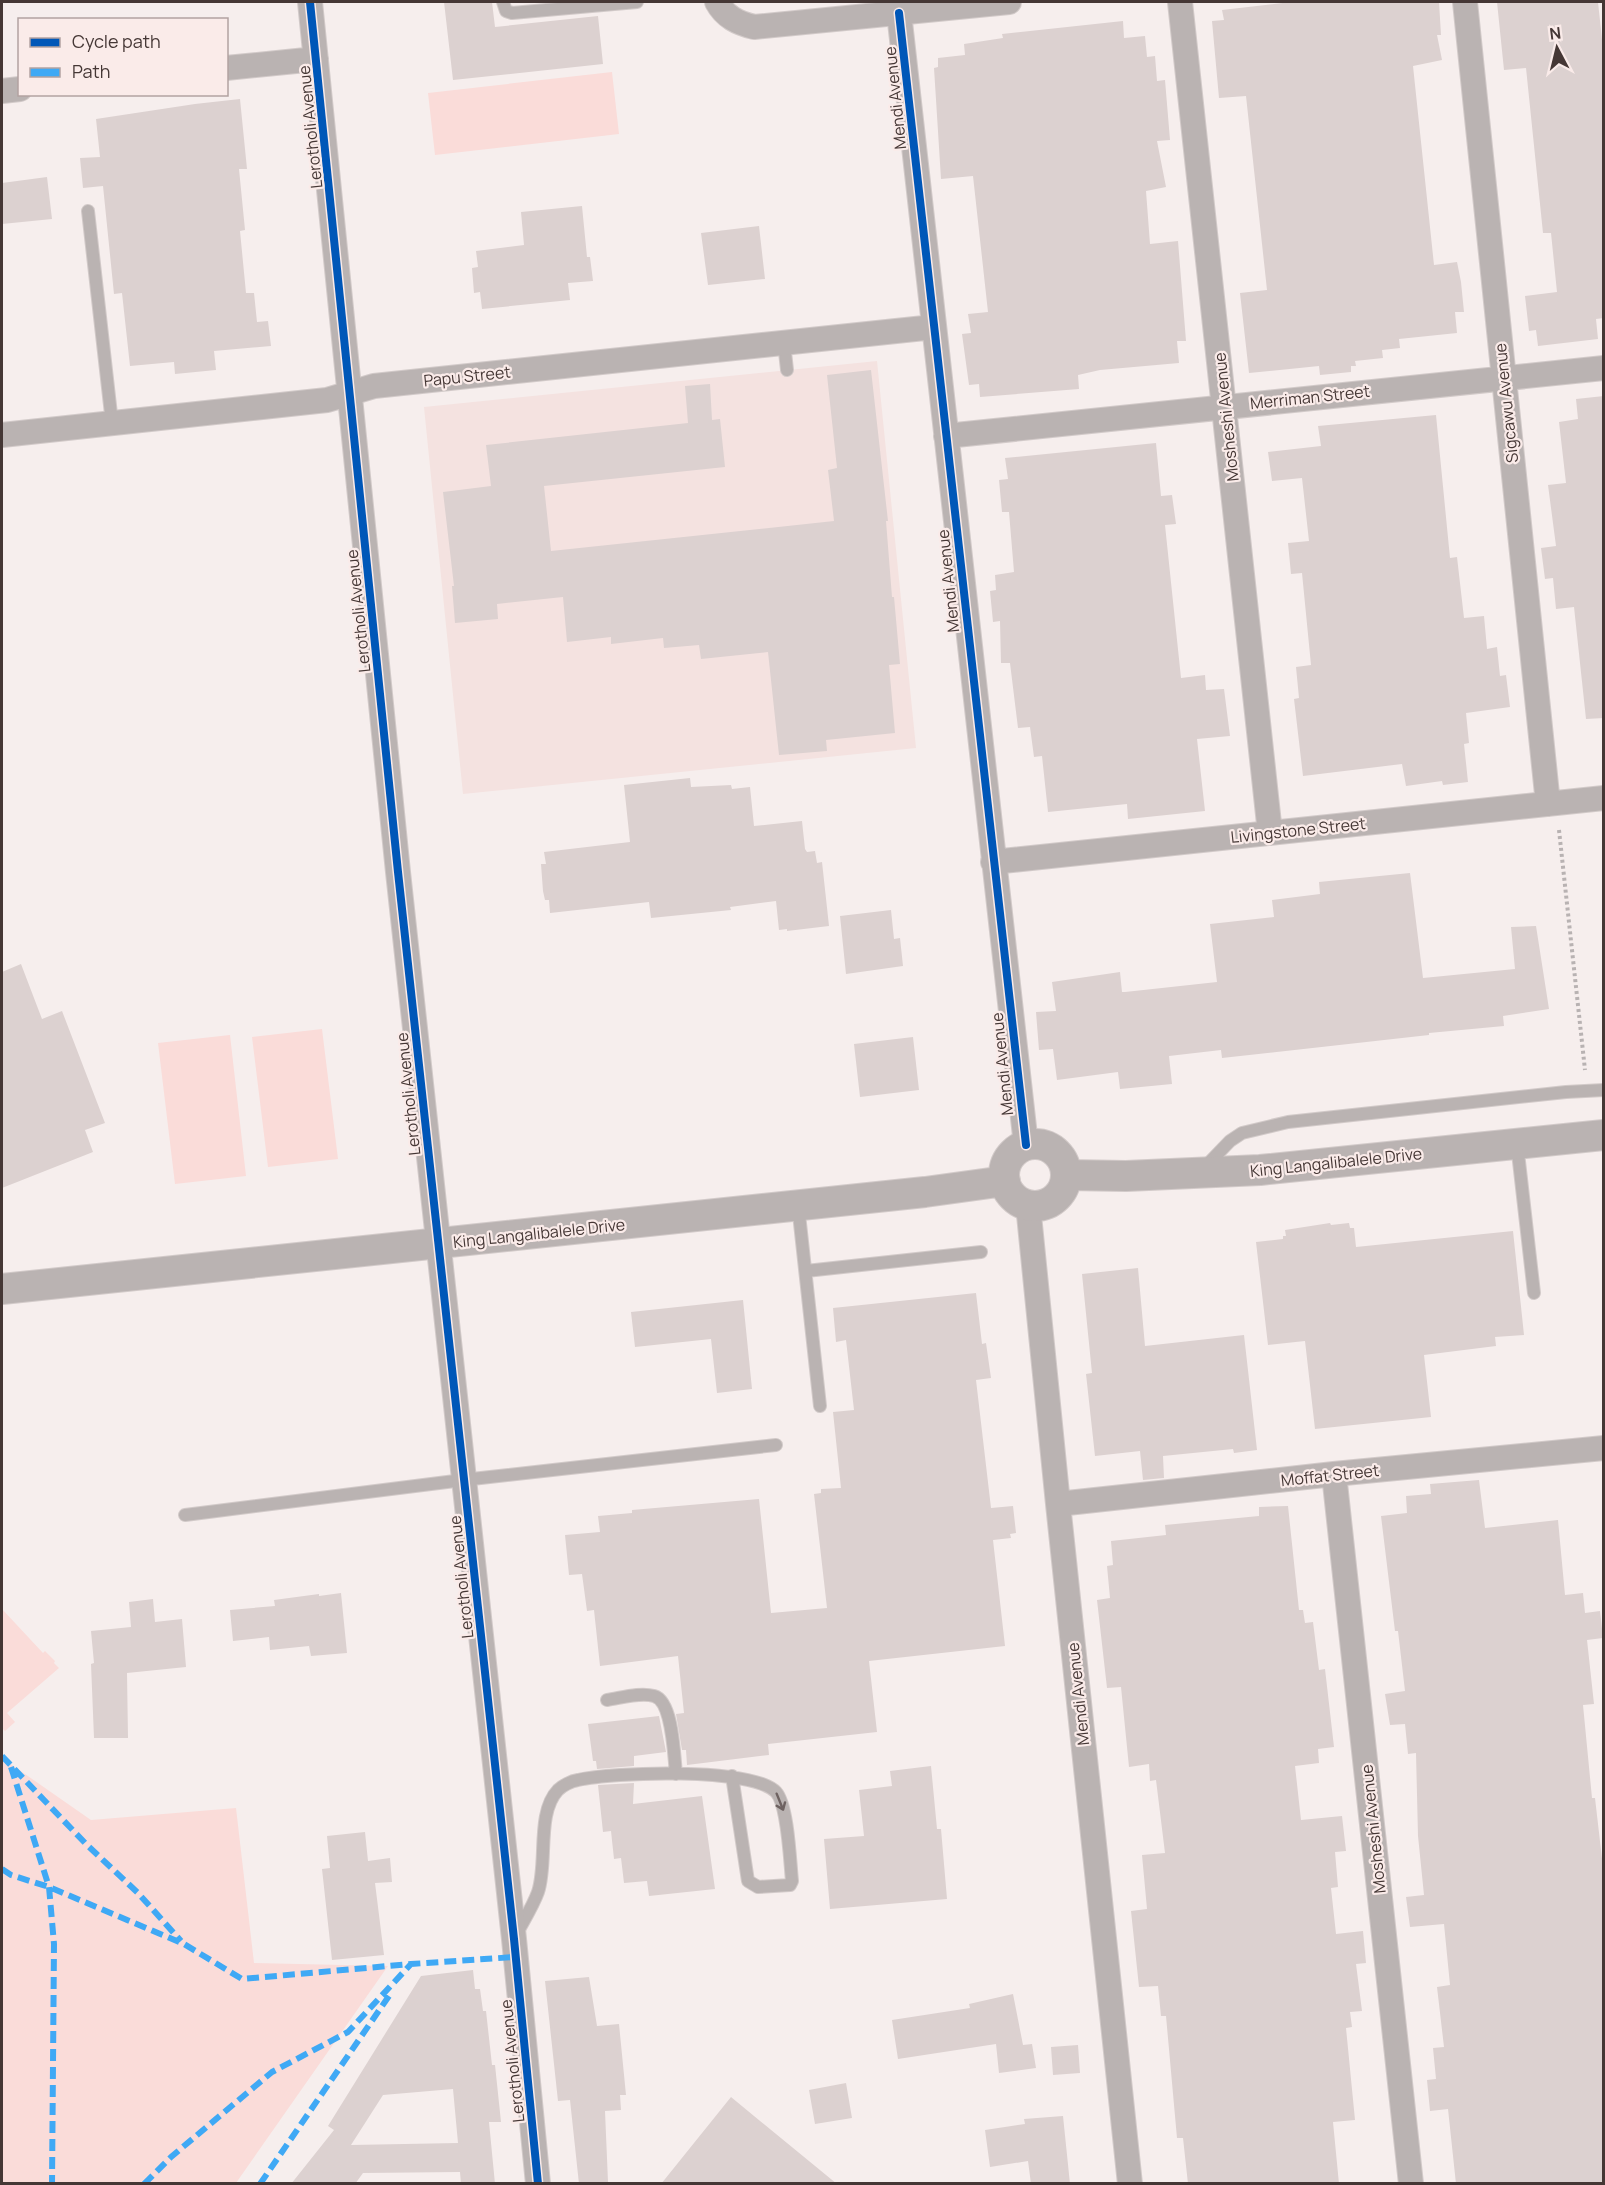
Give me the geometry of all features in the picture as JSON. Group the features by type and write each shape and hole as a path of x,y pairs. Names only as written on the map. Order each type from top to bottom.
{"street":[{"name":"Lerotholi Avenue","path":"310,2 392,813 514,1939 538,2184"},
{"path":"717,2 728,16 754,27 900,7 1009,2"},
{"name":"Mosheshi Avenue","path":"1180,2 1270,833"},
{"name":"Sigcawu Avenue","path":"1465,2 1503,378 1552,804"},
{"name":"Mendi Avenue","path":"900,7 1026,1145"},
{"path":"228,68 316,59"},
{"path":"2,91 18,89"},
{"name":"Papu Street","path":"2,435 327,400 374,386 934,327"},
{"name":"Merriman Street","path":"946,436 1604,368"},
{"name":"Livingstone Street","path":"993,862 1604,798"},
{"name":"King Langalibalele Drive","path":"1067,1175 1126,1176 1260,1170 1604,1136"},
{"path":"1026,1145 1045,1146 1053,1150 1060,1156 1067,1175 1061,1192 1047,1203 1029,1205 1022,1203 1011,1194 1005,1181 1006,1164 1011,1156 1026,1145"},
{"name":"King Langalibalele Drive","path":"2,1289 438,1245 925,1192 1005,1181"},
{"name":"Mendi Avenue","path":"1029,1205 1058,1504 1130,2184"},
{"name":"Moffat Street","path":"1058,1504 1334,1474 1604,1449"},
{"name":"Mosheshi Avenue","path":"1334,1474 1411,2184"}],"lane":[{"path":"502,2 506,12 512,13 585,3 637,2"},
{"path":"88,211 112,423"},
{"path":"784,343 787,370"},
{"path":"1200,1173 1230,1141 1242,1133 1288,1122 1566,1092 1604,1090"},
{"path":"1517,1144 1534,1293"},
{"path":"798,1205 820,1406"},
{"path":"806,1271 981,1252"},
{"path":"185,1515 463,1480 776,1445"},
{"path":"607,1700 644,1695 660,1699 669,1717 676,1774"},
{"path":"514,1939 538,1893 542,1875 546,1819 551,1799 559,1789 576,1780 676,1774 732,1776 769,1786 777,1794 784,1810 792,1881 790,1886 758,1887 748,1881 732,1776"}],"path":[{"path":"1552,804 1585,1071"}],"shaded area":[{"path":"612,72 619,134 435,155 428,93"},
{"path":"877,361 916,748 463,794 424,407"},
{"path":"322,1029 338,1159 268,1167 252,1037"},
{"path":"230,1035 246,1176 175,1184 158,1043"},
{"path":"2,1609 43,1653 45,1651 55,1661 54,1663 59,1668 7,1713 15,1722 5,1731 2,1728"},
{"path":"2,1758 91,1820 236,1808 254,1963 388,1966 236,2183 2,2183"}],"building":[{"path":"444,2 492,2 495,27 598,16 603,64 453,80"},
{"path":"1291,2 1439,2 1441,35 1437,35 1442,60 1413,66 1434,265 1457,262 1464,312 1455,312 1457,333 1399,339 1400,348 1382,350 1383,358 1355,361 1356,366 1351,366 1351,372 1320,375 1319,366 1249,373 1240,293 1267,290 1246,96 1219,98 1212,21 1224,20 1222,10"},
{"path":"1497,2 1598,2 1604,58 1604,318 1596,319 1598,339 1538,346 1536,330 1529,331 1525,296 1557,292 1551,233 1543,233 1526,68 1504,70"},
{"path":"1123,21 1124,38 1145,36 1147,57 1155,56 1157,81 1165,80 1170,140 1157,141 1166,187 1146,191 1150,244 1178,241 1186,341 1177,341 1179,363 1100,370 1078,375 1079,389 980,397 979,384 969,385 962,334 971,333 968,314 988,312 973,176 941,179 934,68 938,67 938,58 965,55 964,44 1003,38 1002,34"},
{"path":"240,99 247,169 239,169 245,230 240,231 246,293 254,293 257,322 268,321 271,346 214,351 216,370 175,374 174,362 130,366 122,293 114,294 103,186 83,188 80,158 100,157 96,119"},
{"path":"47,177 52,219 2,224 2,183"},
{"path":"582,206 587,257 590,257 593,281 568,283 570,300 482,309 480,292 474,293 472,268 478,267 476,251 524,245 521,212"},
{"path":"759,226 765,279 708,285 701,233"},
{"path":"871,370 888,521 886,521 892,597 894,597 900,664 889,665 895,733 826,740 827,751 779,755 768,652 701,659 699,645 664,648 663,638 611,644 611,637 567,642 563,597 497,604 498,619 455,623 452,586 454,586 443,492 491,486 486,445 688,423 685,386 710,384 712,420 720,419 725,467 544,486 551,551 834,521 828,470 837,468 827,375"},
{"path":"1604,396 1604,718 1586,719 1574,607 1556,609 1553,578 1545,579 1541,548 1556,546 1548,485 1566,483 1559,422 1578,419 1576,399"},
{"path":"1436,415 1450,558 1457,557 1464,618 1484,616 1487,649 1497,647 1500,676 1506,675 1510,707 1466,713 1469,743 1464,744 1468,782 1443,785 1442,781 1406,786 1402,764 1303,776 1294,699 1299,698 1296,667 1311,665 1302,573 1291,574 1288,543 1309,541 1302,478 1272,481 1268,452 1321,446 1318,426"},
{"path":"1156,443 1161,496 1172,495 1176,524 1165,525 1181,678 1205,675 1206,690 1224,689 1230,736 1197,739 1205,811 1128,819 1127,804 1048,812 1042,756 1034,757 1030,727 1018,728 1010,663 1001,663 1000,621 993,622 990,591 996,590 995,575 1014,572 1009,512 1002,512 999,480 1008,479 1005,458"},
{"path":"690,778 691,787 731,785 732,789 750,787 754,826 802,821 805,849 807,852 815,851 817,863 822,862 829,926 779,930 776,901 730,907 731,910 651,918 649,902 550,913 549,900 545,900 543,891 541,864 546,864 544,852 630,842 624,785"},
{"path":"1410,873 1423,978 1515,969 1511,927 1536,926 1549,1009 1503,1016 1504,1026 1222,1058 1221,1050 1169,1056 1172,1084 1120,1089 1118,1072 1057,1080 1053,1049 1039,1050 1036,1012 1056,1011 1052,982 1120,972 1122,992 1125,992 1217,982 1210,924 1274,917 1272,900 1320,894 1319,882"},
{"path":"891,910 894,939 900,938 903,966 846,974 840,916"},
{"path":"21,964 42,1019 62,1011 105,1123 85,1130 93,1152 2,1188 2,972"},
{"path":"913,1037 919,1090 860,1097 854,1044"},
{"path":"1330,1223 1331,1225 1349,1223 1350,1228 1354,1228 1356,1247 1513,1231 1524,1335 1495,1337 1496,1346 1424,1355 1431,1417 1315,1429 1305,1341 1268,1345 1256,1242 1283,1239 1283,1236 1286,1236 1285,1230"},
{"path":"1138,1268 1145,1346 1244,1335 1257,1450 1234,1453 1233,1449 1163,1456 1164,1478 1143,1480 1140,1451 1095,1456 1086,1374 1092,1373 1082,1274"},
{"path":"976,1293 982,1344 986,1343 991,1378 976,1380 991,1508 1013,1506 1016,1533 1010,1534 1011,1538 993,1540 1005,1646 869,1661 877,1732 768,1744 769,1755 687,1765 686,1750 682,1750 676,1714 684,1713 678,1656 600,1666 594,1610 587,1611 582,1574 569,1575 565,1535 600,1532 598,1516 632,1513 632,1510 759,1499 771,1613 827,1608 814,1494 821,1493 821,1489 841,1488 833,1412 854,1410 846,1340 836,1342 833,1308"},
{"path":"743,1300 752,1389 717,1393 711,1339 635,1347 631,1312"},
{"path":"1479,1480 1485,1528 1558,1520 1565,1595 1583,1593 1585,1613 1600,1611 1603,1638 1587,1640 1594,1704 1583,1705 1592,1798 1595,1798 1604,1876 1604,2184 1456,2184 1448,2109 1430,2111 1427,2080 1436,2079 1433,2048 1444,2047 1437,1987 1450,1985 1444,1924 1410,1927 1406,1897 1424,1895 1418,1836 1416,1753 1408,1754 1405,1724 1390,1725 1385,1694 1405,1691 1381,1516 1407,1513 1406,1496 1431,1494 1430,1484"},
{"path":"1288,1506 1299,1610 1303,1610 1305,1623 1313,1622 1319,1670 1325,1669 1334,1747 1318,1749 1319,1763 1295,1766 1301,1820 1342,1816 1346,1851 1335,1852 1338,1887 1331,1888 1336,1934 1363,1931 1366,1963 1356,1964 1362,2011 1350,2012 1352,2027 1346,2028 1355,2120 1333,2122 1339,2184 1188,2184 1183,2138 1177,2138 1166,2016 1161,2016 1158,1986 1139,1987 1131,1911 1147,1909 1142,1855 1165,1853 1156,1780 1150,1781 1149,1764 1129,1767 1121,1687 1107,1688 1097,1600 1110,1598 1107,1566 1113,1565 1111,1541 1166,1535 1165,1525 1259,1516 1259,1507"},
{"path":"341,1593 347,1653 311,1656 309,1646 270,1650 269,1637 233,1641 230,1610 275,1606 274,1600"},
{"path":"153,1599 155,1622 182,1619 186,1667 127,1673 128,1738 94,1738 91,1664 94,1663 91,1631 131,1627 129,1602"},
{"path":"659,1716 666,1752 634,1756 634,1766 597,1769 596,1761 593,1761 588,1724"},
{"path":"931,1766 937,1829 941,1829 947,1899 830,1909 824,1839 864,1836 859,1790 892,1786 890,1771"},
{"path":"634,1783 633,1804 702,1796 715,1889 649,1896 647,1881 624,1883 621,1858 614,1859 611,1831 603,1832 598,1785"},
{"path":"365,1832 368,1861 390,1858 392,1882 375,1883 384,1955 332,1960 322,1869 330,1868 327,1836"},
{"path":"473,1970 475,1989 480,1989 483,2011 486,2011 492,2065 495,2065 501,2122 489,2122 495,2184 461,2184 460,2172 363,2173 355,2184 291,2184 334,2130 328,2126 421,1976","holes":["453,2089 458,2143 351,2145 383,2095"]},
{"path":"589,1977 597,2026 619,2024 626,2095 620,2095 621,2110 605,2111 608,2182 579,2184 570,2100 558,2101 545,1981"},
{"path":"1013,1994 1023,2045 1032,2044 1036,2068 999,2073 996,2044 898,2059 892,2020 970,2008 969,2004"},
{"path":"1078,2045 1080,2073 1053,2075 1051,2047"},
{"path":"846,2083 852,2118 815,2124 809,2090"},
{"path":"731,2097 754,2116 837,2184 661,2184"},
{"path":"1063,2116 1070,2184 1031,2184 1028,2161 990,2167 985,2130 1025,2124 1024,2119"}],"marked path":[{"path":"2,1756 86,1844 138,1893 181,1941"},
{"path":"11,1767 49,1887 54,1944 52,2184"},
{"path":"2,1869 11,1875 49,1887 184,1944 242,1979 515,1957"},
{"path":"144,2184 171,2157 272,2072 348,2032 411,1964"},
{"path":"260,2184 391,1993"}],"cycle path":[{"path":"310,2 398,872 514,1939 538,2184"},
{"path":"899,13 1026,1145"}]}
